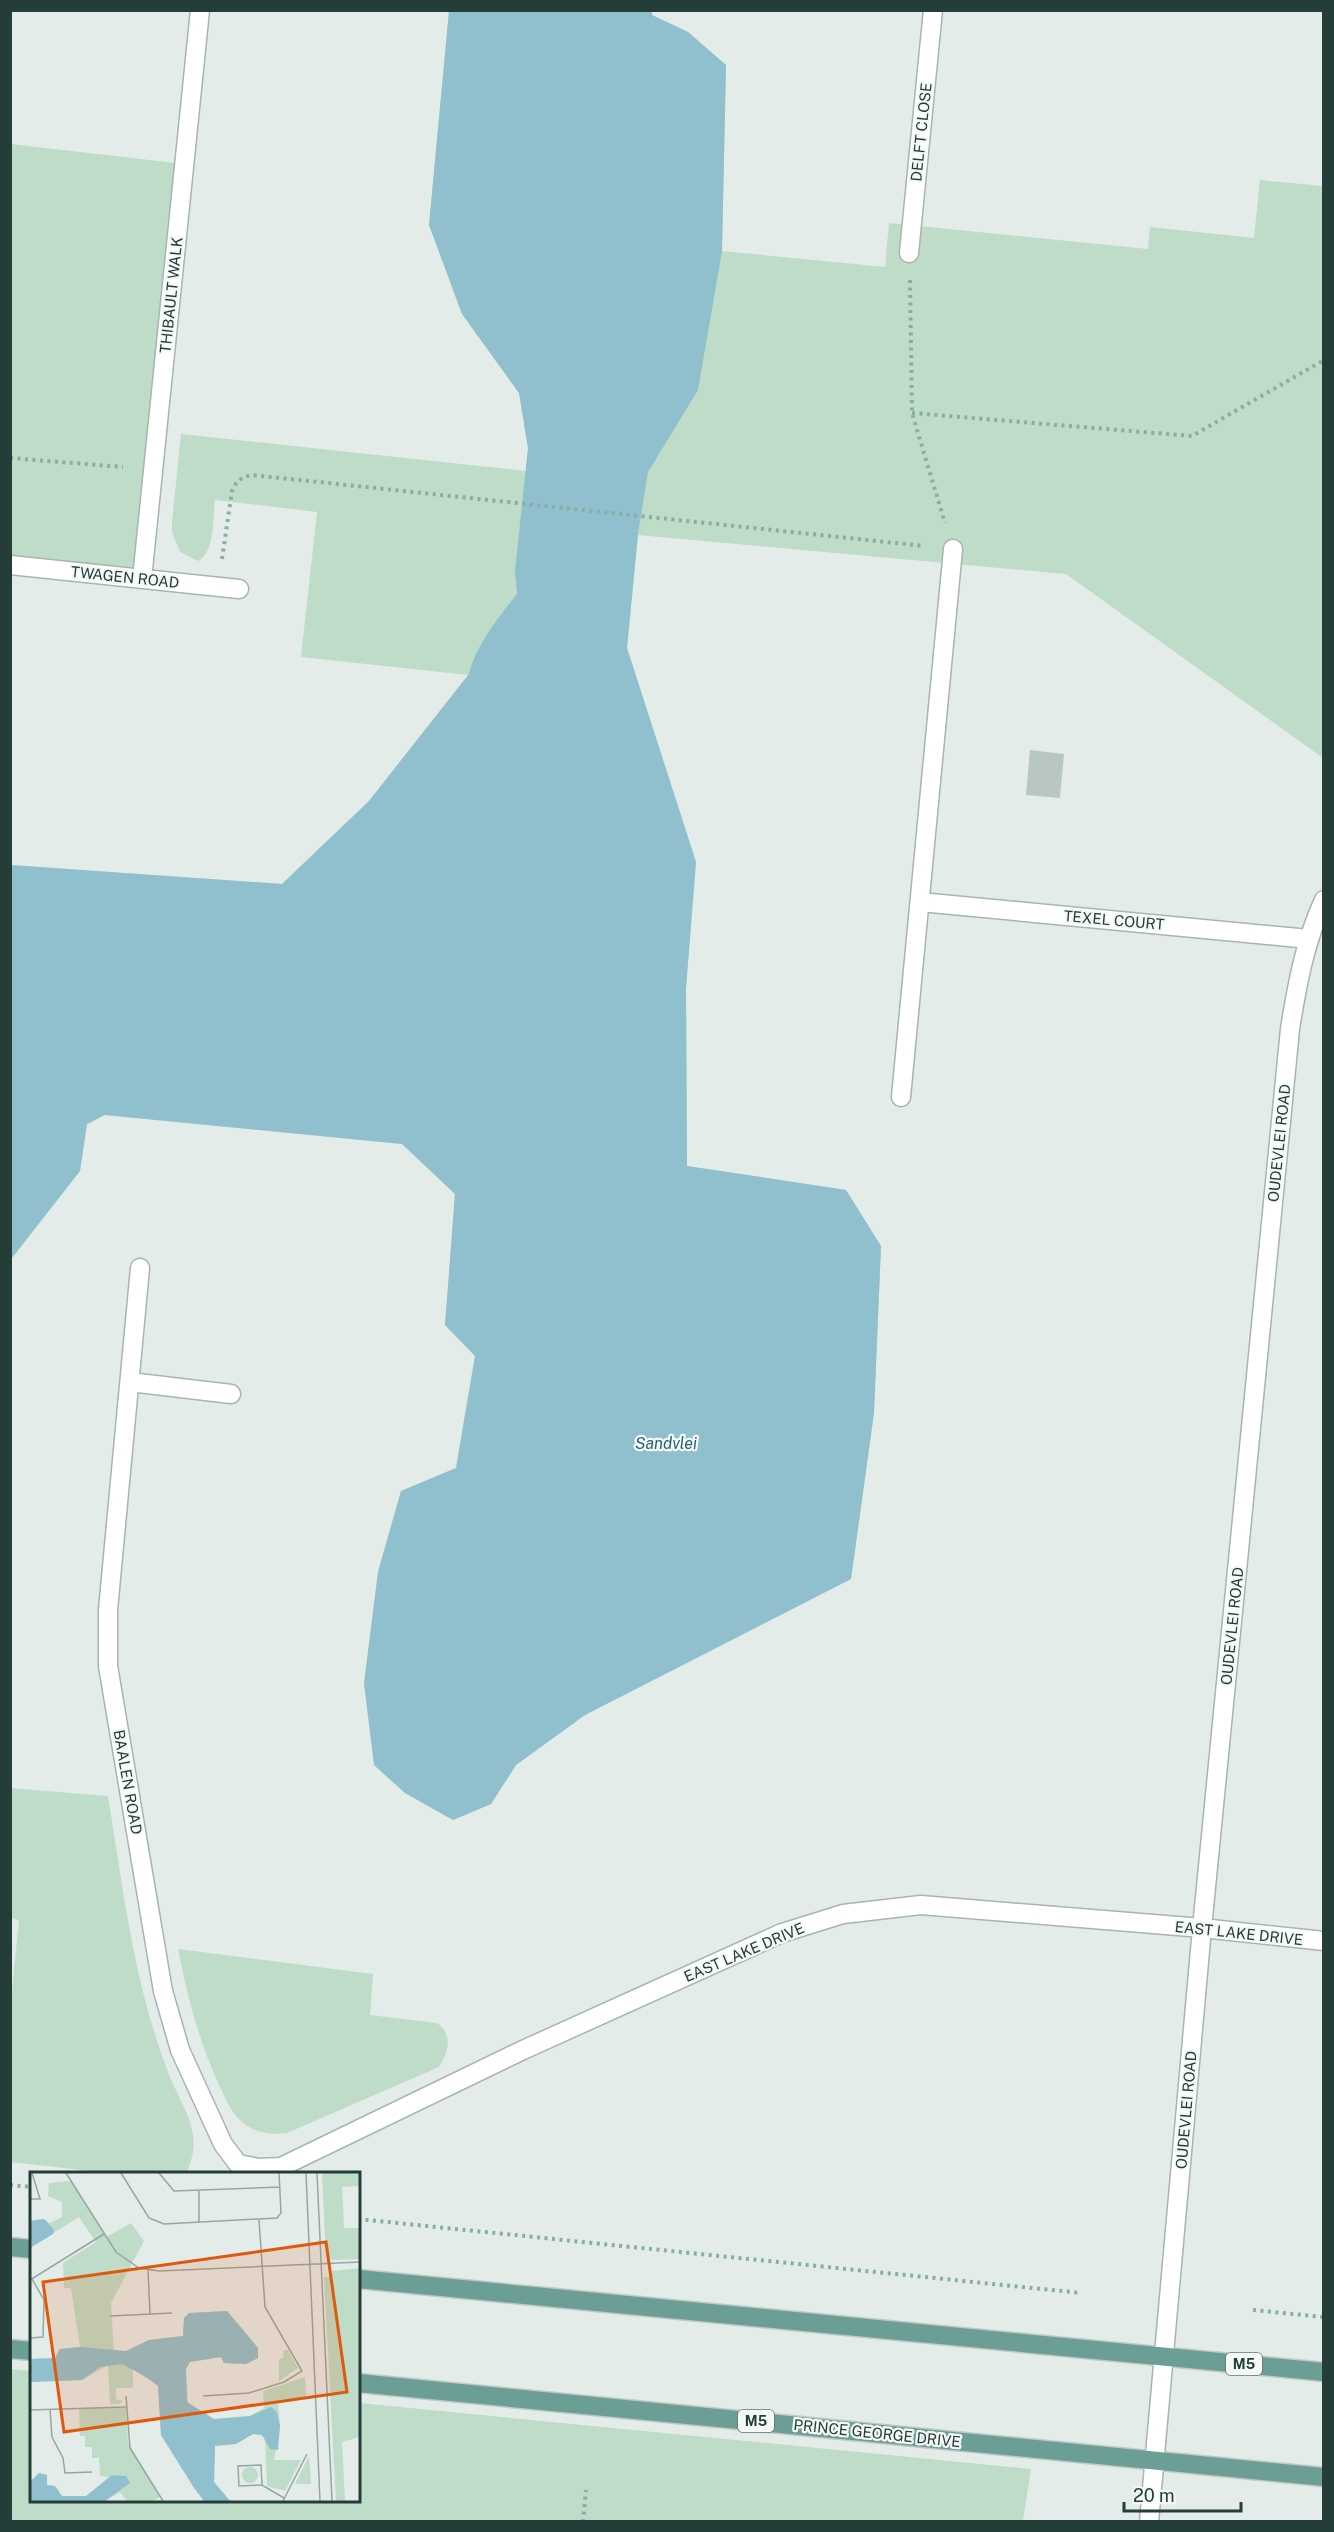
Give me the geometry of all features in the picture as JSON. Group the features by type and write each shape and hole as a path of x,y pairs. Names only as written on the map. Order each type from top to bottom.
{"main road":[{"path":"10,2247 30,2249"},
{"name":"M5","path":"360,2279 670,2307 1323,2372"},
{"path":"10,2349 30,2351"},
{"name":"PRINCE GEORGE DRIVE","path":"360,2383 1323,2477"}],"street":[{"name":"THIBAULT WALK","path":"142,579 200,10"},
{"name":"DELFT CLOSE","path":"909,253 933,10"},
{"path":"901,1096 953,549"},
{"name":"TWAGEN ROAD","path":"10,565 239,589"},
{"name":"OUDEVLEI ROAD","path":"1149,2522 1202,1928 1290,1029 1297,983 1323,900"},
{"name":"TEXEL COURT","path":"920,902 1309,939"},
{"name":"BAALEN ROAD","path":"140,1268 108,1610 108,1666 163,1991 180,2050 223,2144 238,2164"},
{"path":"130,1382 231,1394"},
{"name":"EAST LAKE DRIVE","path":"238,2164 259,2168 281,2167 523,2050 772,1938 843,1914 921,1905 1202,1928 1323,1941"}],"path":[{"path":"219,586 229,501 236,482 252,475 953,549 912,413 909,253"},
{"path":"912,413 1192,436 1323,360"},
{"path":"10,458 153,470"},
{"path":"10,2185 30,2187"},
{"path":"360,2219 1081,2293"},
{"path":"1253,2310 1323,2318"},
{"path":"583,2522 586,2490"}],"green space":[{"name":"Sandvlei","path":"449,11 652,11 652,15 688,32 726,65 722,251 885,267 889,223 1148,249 1150,227 1254,238 1260,180 1323,186 1323,758 1066,574 638,535 627,648 696,862 686,988 687,1166 846,1190 881,1246 874,1413 851,1579 585,1715 516,1765 491,1804 453,1820 405,1793 374,1765 364,1683 378,1572 401,1491 456,1468 475,1356 445,1325 455,1194 402,1144 105,1115 87,1124 80,1171 11,1260 11,865 282,884 369,801 468,675 301,657 317,512 215,500 210,543 204,557 198,561 180,552 172,532 181,434 526,471 528,448 519,393 462,314 429,225"},
{"path":"11,144 184,164 142,579 11,565"},
{"path":"10,1788 108,1796 131,1936 146,2005 168,2072 193,2133 192,2159 186,2172 99,2172 11,2162 10,2009 19,1920 11,1918"},
{"path":"178,1949 373,1974 370,2015 437,2023 442,2027 447,2038 445,2055 439,2067 287,2133 274,2134 256,2130 245,2124 233,2112 205,2052 185,1984"},
{"path":"11,2369 30,2371 30,2502 360,2502 360,2403 1031,2469 1023,2521 11,2521"}],"water":[{"name":"Sandvlei","path":"449,11 652,11 652,15 688,32 726,65 722,251 698,390 648,472 638,534 627,648 696,862 686,988 687,1166 846,1190 881,1246 874,1413 851,1579 585,1715 516,1765 491,1804 453,1820 405,1793 374,1765 364,1683 378,1572 401,1491 456,1468 475,1356 445,1325 455,1194 402,1144 105,1115 87,1124 80,1171 10,1260 11,865 282,884 369,801 469,674 482,642 517,594 515,571 528,448 519,393 462,314 429,225"}],"building":[{"path":"1030,750 1064,754 1060,798 1026,795"}]}
